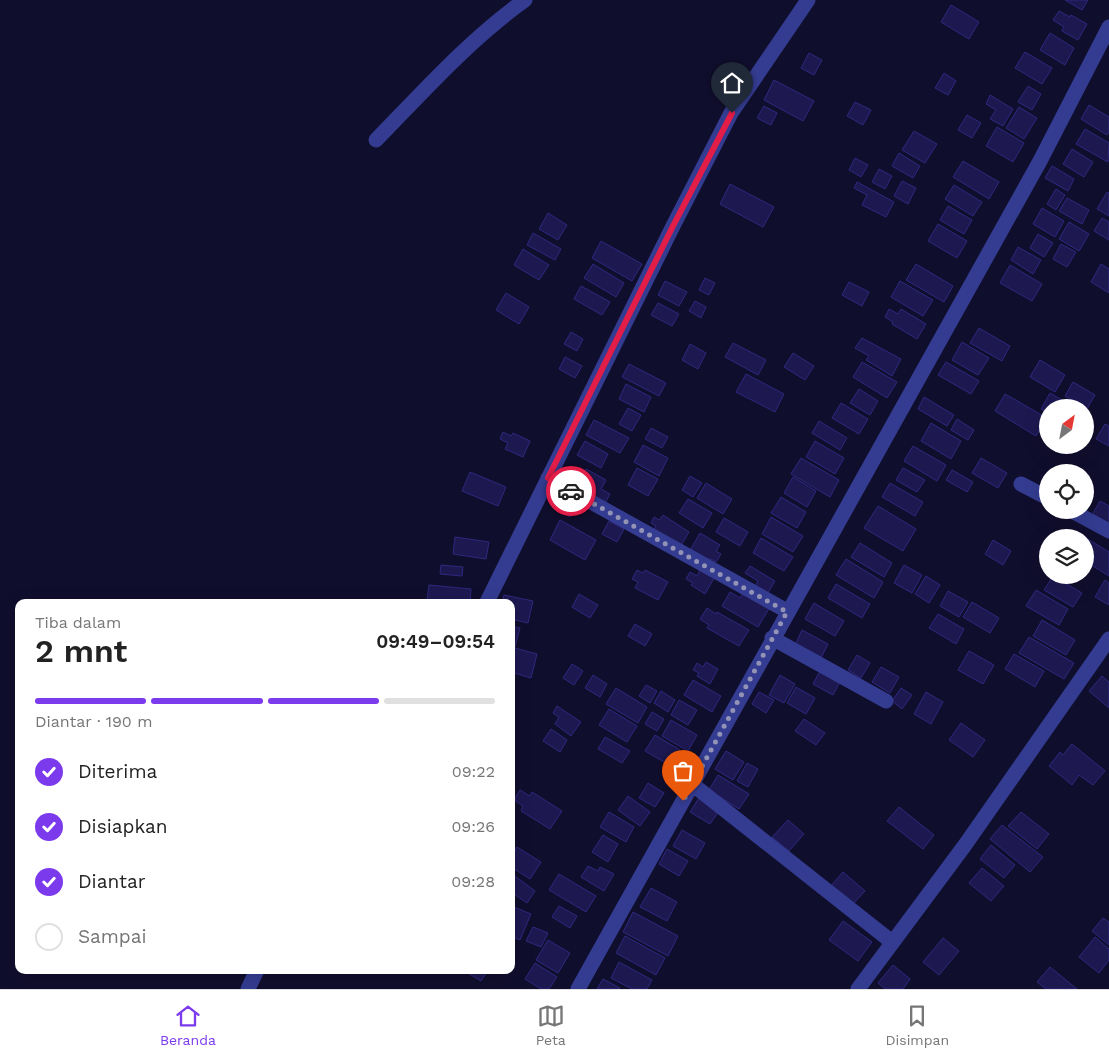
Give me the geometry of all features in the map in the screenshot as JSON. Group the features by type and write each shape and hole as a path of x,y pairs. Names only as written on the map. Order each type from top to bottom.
{"street":[{"path":"376,140 466,47 495,21 524,0"},
{"path":"488,599 673,226 732,113 808,0"},
{"path":"578,989 772,638 1040,161 1080,80 1109,27"},
{"path":"548,478 787,612"},
{"path":"1022,484 1039,493"},
{"path":"1087,519 1109,531"},
{"path":"772,638 886,701"},
{"path":"858,989 1021,767 1109,639"},
{"path":"692,784 892,942"},
{"path":"248,989 255,974"}],"building":[{"path":"1065,0 1088,0 1082,10"},
{"path":"951,5 979,22 969,39 941,22"},
{"path":"1059,11 1087,24 1078,40 1062,31 1064,27 1053,20"},
{"path":"1050,33 1074,48 1065,65 1040,50"},
{"path":"1025,52 1052,68 1042,84 1015,68"},
{"path":"809,53 822,60 814,75 801,68"},
{"path":"944,73 956,81 948,95 935,88"},
{"path":"774,80 814,101 803,121 764,100"},
{"path":"1028,86 1041,94 1032,110 1018,102"},
{"path":"990,95 1013,109 1003,126 990,119 996,110 986,104"},
{"path":"855,102 871,110 863,125 847,116"},
{"path":"1089,105 1109,117 1109,132 1107,135 1081,119"},
{"path":"764,106 777,113 771,125 757,118"},
{"path":"1019,107 1037,118 1024,139 1006,128"},
{"path":"967,115 981,123 972,138 958,130"},
{"path":"997,127 1024,143 1013,162 986,146"},
{"path":"1085,129 1109,143 1108,162 1076,144"},
{"path":"914,131 937,144 925,163 902,150"},
{"path":"1072,149 1093,162 1084,177 1063,164"},
{"path":"899,153 920,166 913,178 892,166"},
{"path":"855,158 868,165 861,177 849,170"},
{"path":"963,161 999,182 989,199 953,177"},
{"path":"1052,166 1074,179 1068,191 1045,178"},
{"path":"879,169 892,176 885,189 872,182"},
{"path":"902,181 916,188 908,204 894,196"},
{"path":"857,182 894,202 886,217 862,205 867,195 854,188"},
{"path":"730,184 774,207 763,227 720,204"},
{"path":"954,185 982,202 973,216 945,199"},
{"path":"1056,189 1065,195 1056,210 1047,204"},
{"path":"1107,192 1109,193 1109,216 1097,209"},
{"path":"1067,198 1089,210 1082,224 1059,211"},
{"path":"948,206 972,220 964,234 940,220"},
{"path":"1042,208 1064,221 1055,237 1033,224"},
{"path":"548,213 567,225 558,240 539,229"},
{"path":"1102,218 1109,222 1109,240 1094,231"},
{"path":"1069,222 1089,234 1079,251 1059,239"},
{"path":"938,224 967,241 957,258 928,241"},
{"path":"533,233 561,249 555,260 527,245"},
{"path":"1038,234 1053,243 1044,257 1030,248"},
{"path":"601,241 642,264 632,281 592,258"},
{"path":"1061,244 1076,252 1067,267 1053,259"},
{"path":"1018,247 1041,260 1033,274 1011,260"},
{"path":"523,249 549,265 539,280 514,265"},
{"path":"593,264 624,283 616,297 584,278"},
{"path":"916,264 953,286 944,302 906,280"},
{"path":"1101,264 1109,269 1109,293 1091,282"},
{"path":"1010,265 1042,284 1032,301 1000,283"},
{"path":"705,278 715,283 709,295 699,290"},
{"path":"665,281 687,292 679,306 658,295"},
{"path":"900,281 933,300 923,316 891,297"},
{"path":"849,282 869,292 862,306 842,295"},
{"path":"581,286 610,302 602,315 574,299"},
{"path":"506,293 529,307 519,324 496,310"},
{"path":"695,301 706,307 701,318 689,311"},
{"path":"658,303 679,314 672,326 651,315"},
{"path":"889,309 898,314 901,309 926,324 917,339 892,324 893,322 885,317"},
{"path":"979,328 1010,346 1002,361 970,343"},
{"path":"571,332 583,339 577,351 564,344"},
{"path":"862,338 901,359 892,376 866,360 869,356 855,348"},
{"path":"962,342 989,358 978,375 952,360"},
{"path":"733,343 766,360 758,375 725,357"},
{"path":"690,344 706,353 698,369 682,360"},
{"path":"793,353 814,366 805,380 784,367"},
{"path":"565,357 582,366 575,378 559,369"},
{"path":"1040,360 1065,375 1055,392 1030,377"},
{"path":"862,362 897,382 887,398 853,377"},
{"path":"946,362 979,381 971,394 938,375"},
{"path":"629,364 666,383 659,396 622,377"},
{"path":"746,374 784,394 775,412 736,392"},
{"path":"1073,382 1095,395 1093,399 1070,399 1065,396"},
{"path":"626,384 651,397 644,412 619,399"},
{"path":"859,389 878,401 870,415 850,403"},
{"path":"1050,393 1060,399 1047,399"},
{"path":"1005,394 1039,413 1039,431 1036,436 995,411"},
{"path":"924,397 954,415 947,426 918,409"},
{"path":"841,403 868,419 859,434 832,418"},
{"path":"628,408 641,415 632,431 619,424"},
{"path":"957,419 974,430 968,440 951,430"},
{"path":"594,420 629,438 620,453 586,435"},
{"path":"819,421 847,438 840,450 812,433"},
{"path":"931,423 961,441 951,459 921,441"},
{"path":"1105,424 1109,426 1109,446 1096,439"},
{"path":"651,428 668,437 662,448 645,439"},
{"path":"503,432 511,436 513,433 530,441 523,457 505,449 508,443 500,439"},
{"path":"585,441 608,454 601,468 577,455"},
{"path":"815,441 844,458 835,474 806,457"},
{"path":"643,445 668,458 659,476 634,462"},
{"path":"913,446 946,465 937,481 904,461"},
{"path":"801,458 839,480 830,497 791,474"},
{"path":"981,458 1007,473 998,488 972,473"},
{"path":"637,468 658,479 648,496 628,485"},
{"path":"903,468 925,480 917,492 896,480"},
{"path":"586,469 606,480 601,489 610,494 604,505 575,490"},
{"path":"952,470 973,482 967,492 946,480"},
{"path":"470,472 506,487 498,506 462,491"},
{"path":"690,476 702,483 693,497 682,490"},
{"path":"793,477 816,491 807,507 784,493"},
{"path":"706,483 732,499 723,514 697,498"},
{"path":"890,483 923,502 915,516 882,497"},
{"path":"561,489 579,500 570,517 551,506"},
{"path":"781,497 806,512 797,528 771,513"},
{"path":"688,499 712,513 703,528 679,513"},
{"path":"1100,501 1109,506 1109,525 1094,516 1094,512"},
{"path":"878,506 916,529 903,551 864,528"},
{"path":"663,515 689,532 680,547 653,530 656,526 651,523 654,517 659,520"},
{"path":"771,517 803,536 793,552 762,534"},
{"path":"724,518 748,532 740,546 716,532"},
{"path":"560,520 596,540 585,560 550,540"},
{"path":"609,521 624,529 617,542 602,534"},
{"path":"700,533 720,545 716,551 721,554 716,562 711,559 707,565 688,554"},
{"path":"455,537 489,542 486,559 453,554"},
{"path":"761,538 793,557 784,571 753,553"},
{"path":"993,540 1011,551 1003,565 985,554"},
{"path":"860,543 892,563 884,577 851,557"},
{"path":"1094,543 1109,552 1109,576 1094,567"},
{"path":"846,559 883,582 874,598 836,575"},
{"path":"441,565 463,567 462,576 440,574"},
{"path":"904,565 922,575 912,593 894,583"},
{"path":"750,566 775,581 766,596 754,588 758,581 745,573"},
{"path":"637,570 643,573 645,570 668,582 658,600 635,588 638,582 632,579"},
{"path":"700,570 714,578 705,594 691,585 693,583 686,579 690,572 697,576"},
{"path":"926,576 940,585 929,603 915,594"},
{"path":"1105,580 1109,583 1109,605 1095,597"},
{"path":"836,584 870,604 862,618 828,598"},
{"path":"1048,584 1067,584 1082,593 1073,607 1044,590"},
{"path":"429,585 471,589 470,599 427,599"},
{"path":"1036,590 1068,609 1059,625 1026,606"},
{"path":"744,591 770,607 758,627 722,606 730,592 740,598"},
{"path":"948,591 968,602 959,617 940,606"},
{"path":"579,594 598,605 590,618 572,607"},
{"path":"504,595 533,601 528,623 515,620 515,599 503,599"},
{"path":"972,602 999,618 990,633 963,617"},
{"path":"814,603 844,621 835,636 805,619"},
{"path":"707,608 749,630 739,646 707,628 709,625 700,619"},
{"path":"938,614 964,629 956,644 929,628"},
{"path":"1042,620 1075,640 1066,655 1033,636"},
{"path":"635,624 652,634 645,646 628,636"},
{"path":"515,627 520,628 515,647"},
{"path":"802,630 828,644 821,658 795,645"},
{"path":"1029,637 1074,663 1064,679 1019,653"},
{"path":"515,648 537,654 531,678 515,673"},
{"path":"969,651 994,665 983,684 958,670"},
{"path":"1014,654 1044,671 1035,687 1005,669"},
{"path":"857,655 870,663 861,678 848,670"},
{"path":"706,662 718,669 710,684 697,676 699,673 693,670 697,663 703,667"},
{"path":"572,664 583,671 574,685 563,678"},
{"path":"881,667 899,677 890,693 872,682"},
{"path":"821,669 841,680 833,695 813,684"},
{"path":"593,675 607,684 600,697 585,688"},
{"path":"780,675 795,684 784,703 769,695"},
{"path":"1102,676 1109,682 1109,708 1089,691"},
{"path":"693,680 721,696 712,712 684,695"},
{"path":"646,685 657,691 650,703 639,696"},
{"path":"796,687 815,698 806,714 787,703"},
{"path":"616,688 647,707 638,723 606,704"},
{"path":"901,688 912,695 902,709 892,701"},
{"path":"661,691 675,700 668,712 654,703"},
{"path":"759,692 774,700 766,713 752,704"},
{"path":"926,692 943,702 931,724 914,714"},
{"path":"679,700 697,710 688,725 671,715"},
{"path":"557,706 581,722 571,736 555,724 559,717 553,713"},
{"path":"609,709 637,726 627,742 599,725"},
{"path":"652,712 664,719 657,731 645,724"},
{"path":"804,719 825,733 816,745 795,731"},
{"path":"671,720 697,735 688,751 662,736"},
{"path":"961,723 985,740 973,757 949,740"},
{"path":"551,729 567,740 560,752 543,741"},
{"path":"655,735 680,750 671,766 645,751"},
{"path":"605,737 630,751 622,763 598,749"},
{"path":"1072,744 1105,771 1093,785 1079,775 1072,785 1049,766 1060,752 1063,755"},
{"path":"726,751 744,762 733,780 715,769"},
{"path":"747,763 758,769 748,787 737,781"},
{"path":"718,775 749,794 739,809 709,790"},
{"path":"648,783 664,793 655,807 639,798"},
{"path":"520,790 530,796 532,792 562,811 550,829 521,811 523,806 515,801"},
{"path":"628,796 650,812 640,826 618,810"},
{"path":"699,798 719,811 710,824 690,812"},
{"path":"899,807 934,835 923,849 887,821"},
{"path":"609,812 634,827 626,842 600,827"},
{"path":"1021,812 1049,834 1037,849 1008,826"},
{"path":"788,820 804,834 789,851 772,837"},
{"path":"1002,825 1043,857 1030,872 990,839"},
{"path":"682,830 705,843 696,859 673,846"},
{"path":"603,835 618,844 608,862 592,852"},
{"path":"991,845 1015,865 1004,878 980,859"},
{"path":"517,847 541,862 530,879 515,870 515,850"},
{"path":"667,849 688,861 679,876 659,864"},
{"path":"588,866 598,871 600,867 614,874 604,891 581,877"},
{"path":"982,868 1004,886 991,901 969,883"},
{"path":"843,872 865,891 852,905 830,887"},
{"path":"559,874 596,896 586,912 549,890"},
{"path":"515,876 535,891 527,903 515,895"},
{"path":"651,888 677,902 667,921 640,907"},
{"path":"559,906 577,916 570,928 552,917"},
{"path":"515,907 531,914 520,940 515,938"},
{"path":"633,912 678,936 668,956 623,932"},
{"path":"1103,918 1109,922 1109,945 1092,931"},
{"path":"843,921 872,942 858,961 829,940"},
{"path":"533,927 548,933 541,947 526,941"},
{"path":"625,936 665,958 656,975 616,953"},
{"path":"1095,937 1109,949 1109,960 1099,973 1079,957"},
{"path":"943,938 959,951 939,975 923,962"},
{"path":"548,940 570,953 558,973 536,960"},
{"path":"619,962 652,980 647,989 632,989 611,978"},
{"path":"535,963 557,977 549,989 541,989 525,979"},
{"path":"893,965 910,979 903,989 885,989 878,983"},
{"path":"1050,967 1077,989 1046,989 1037,982"},
{"path":"470,974 485,974 481,981"},
{"path":"603,979 620,988 597,989"}],"way so far":[{"path":"571,491 787,612 683,801"}],"route":[{"path":"571,491 548,478 673,226 732,113"}]}
